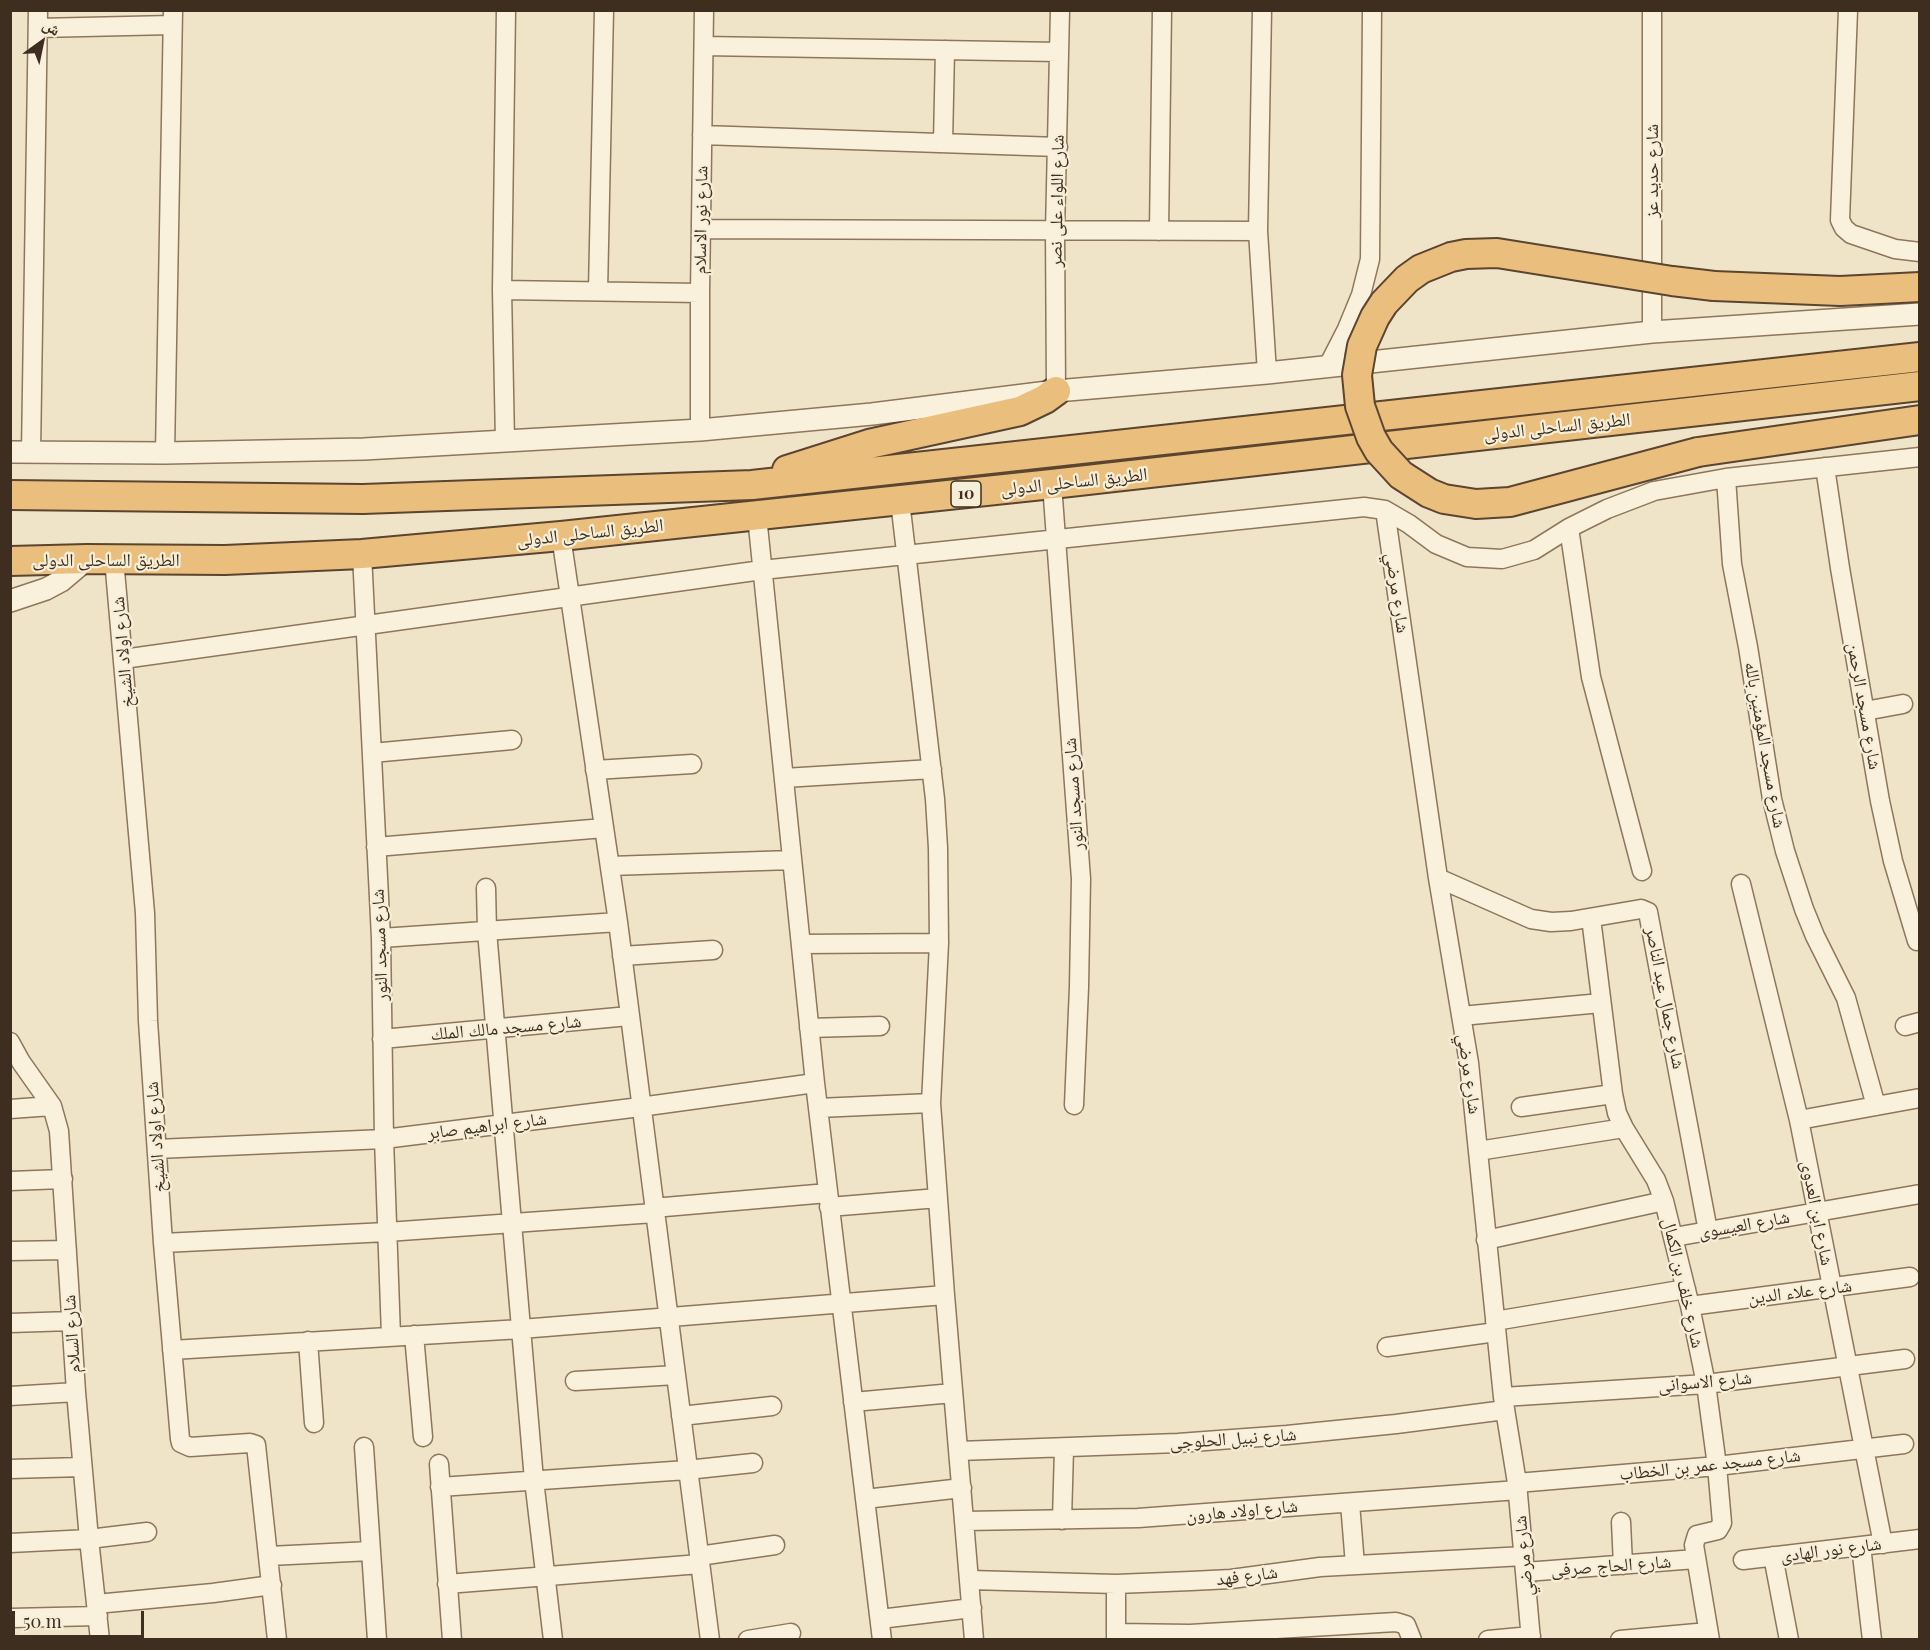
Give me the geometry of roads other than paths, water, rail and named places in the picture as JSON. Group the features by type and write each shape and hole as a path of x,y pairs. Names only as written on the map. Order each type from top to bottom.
{"highway":[{"path":"1920,287 1840,291 1714,286 1497,254 1474,253 1451,257 1421,269 1407,279 1374,317 1362,346 1357,375 1360,406 1371,437 1379,451 1401,476 1444,499 1476,504 1510,502 1698,452 1920,420"},
{"name":"الطريق الساحلى الدولى","path":"10,495 363,499 752,485 1920,357"},
{"name":"الطريق الساحلى الدولى","path":"10,561 225,560 362,554 561,537 1920,386"},
{"path":"752,485 790,469 859,447 1020,411 1056,391"}],"street":[{"path":"505,442 502,290 506,10"},
{"path":"598,291 604,10"},
{"name":"شارع نور الاسلام","path":"700,429 704,10"},
{"name":"شارع اللواء على نصر","path":"1056,391 1055,231 1059,10"},
{"path":"1159,231 1162,10"},
{"path":"1262,10 1258,231 1267,372"},
{"path":"1328,366 1347,330 1361,295 1370,259 1372,10"},
{"name":"شارع حديد عز","path":"1652,10 1652,332"},
{"path":"1848,10 1839,220 1851,234 1895,249 1920,252"},
{"path":"165,453 173,18 38,19 21,452 165,453 364,449 700,429 872,414 1056,391 1328,366 1652,332 1920,315"},
{"path":"704,46 1059,52"},
{"path":"943,143 945,50"},
{"path":"702,135 1058,147"},
{"path":"701,229 1258,231"},
{"path":"502,290 700,293"},
{"path":"123,659 762,570 1364,507 1385,510 1436,544 1467,557 1502,559 1534,550 1569,528 1607,509 1654,491 1726,478 1825,467 1919,462"},
{"name":"شارع مسجد الرحمن","path":"1825,467 1865,711 1893,861 1917,941"},
{"name":"شارع مسجد المؤمنين بالله","path":"1726,478 1732,564 1772,798 1785,851 1804,909 1846,998 1876,1106"},
{"name":"شارع مسجد النور","path":"1052,484 1081,879 1074,1105"},
{"path":"900,501 932,769 938,848 939,943 932,1103 945,1295 975,1640"},
{"name":"شارع مرضي","path":"1385,510 1438,878 1469,1063 1504,1403 1517,1487 1531,1638"},
{"path":"758,516 828,1201 882,1640"},
{"path":"1569,528 1591,677 1642,871"},
{"path":"561,537 618,922 710,1640"},
{"name":"شارع مسجد النور","path":"362,554 381,938 384,1139 391,1336"},
{"path":"10,601 46,589 75,571 101,559"},
{"name":"شارع اولاد الشيخ","path":"101,559 123,659 145,913 148,1021 181,1443 190,1447 250,1443 256,1446 277,1640"},
{"path":"1865,711 1903,704"},
{"path":"372,753 512,740"},
{"path":"596,770 692,764"},
{"path":"784,778 932,769"},
{"path":"376,847 604,828"},
{"path":"610,866 792,860"},
{"name":"شارع جمال عبد الناصر","path":"1438,878 1531,919 1551,922 1641,909 1645,909 1650,915 1708,1231"},
{"name":"شارع ابن العدوى","path":"1741,884 1798,1120 1882,1544"},
{"path":"486,888 487,931 520,1329 534,1480 553,1640"},
{"name":"شارع خلف بن الكمال","path":"1591,918 1612,1094 1624,1128 1656,1180 1664,1201 1706,1384 1717,1466 1721,1527 1697,1535 1694,1545 1709,1636"},
{"path":"381,938 618,922"},
{"path":"801,944 939,943"},
{"path":"622,956 713,950"},
{"path":"1461,1016 1601,1003"},
{"name":"شارع مسجد مالك الملك","path":"382,1039 629,1016"},
{"path":"809,1028 880,1026"},
{"name":"شارع السلام","path":"10,1042 16,1063 52,1106 59,1131 82,1467 100,1640"},
{"name":"شارع ابراهيم صابر","path":"157,1149 384,1139 815,1083"},
{"path":"1521,1107 1612,1094"},
{"path":"1798,1120 1920,1098"},
{"path":"818,1108 932,1103"},
{"path":"10,1109 52,1106"},
{"path":"1478,1151 1624,1128"},
{"path":"10,1181 63,1179"},
{"name":"شارع العيسوى","path":"1674,1237 1920,1194"},
{"path":"164,1243 513,1224 654,1210 938,1198"},
{"path":"1486,1240 1664,1201"},
{"path":"10,1251 67,1250"},
{"name":"شارع علاء الدين","path":"1387,1347 1496,1326 1688,1298 1832,1287 1910,1277"},
{"path":"172,1350 520,1329 945,1295"},
{"path":"10,1323 72,1321"},
{"path":"414,1335 423,1437"},
{"path":"308,1341 314,1423"},
{"name":"شارع الاسوانى","path":"1504,1403 1706,1384 1905,1359"},
{"path":"575,1381 676,1375"},
{"path":"10,1396 76,1392"},
{"path":"853,1402 953,1393"},
{"name":"شارع نبيل الحلوجى","path":"959,1451 1064,1449 1287,1435 1396,1424 1504,1403"},
{"path":"681,1416 772,1406"},
{"name":"شارع مسجد عمر بن الخطاب","path":"1517,1487 1904,1444"},
{"path":"364,1447 377,1640"},
{"path":"1062,1520 1064,1449"},
{"path":"440,1487 687,1470 753,1463"},
{"path":"439,1464 452,1640"},
{"path":"10,1469 82,1467"},
{"name":"شارع اولاد هارون","path":"965,1521 1173,1516 1350,1503 1517,1487"},
{"path":"865,1499 962,1488"},
{"path":"1350,1503 1355,1565"},
{"path":"1621,1522 1623,1565"},
{"path":"10,1543 89,1539 147,1532"},
{"name":"شارع نور الهادى","path":"1743,1560 1920,1539"},
{"path":"447,1584 700,1560 775,1545"},
{"path":"1861,1546 1872,1640"},
{"path":"268,1556 371,1551"},
{"path":"1773,1556 1789,1640"},
{"name":"شارع الحاج صرفى","path":"1525,1564 1623,1565 1696,1559"},
{"name":"شارع فهد","path":"970,1580 1116,1584 1231,1579 1320,1567 1355,1565 1525,1564"},
{"path":"1116,1584 1116,1636 1343,1632 1401,1623 1409,1630 1412,1640"},
{"path":"11,1618 97,1610 272,1585"},
{"path":"880,1619 972,1608"},
{"path":"748,1640 791,1633"},
{"path":"1620,1640 1709,1636"},
{"path":"1488,1640 1531,1638"}]}
